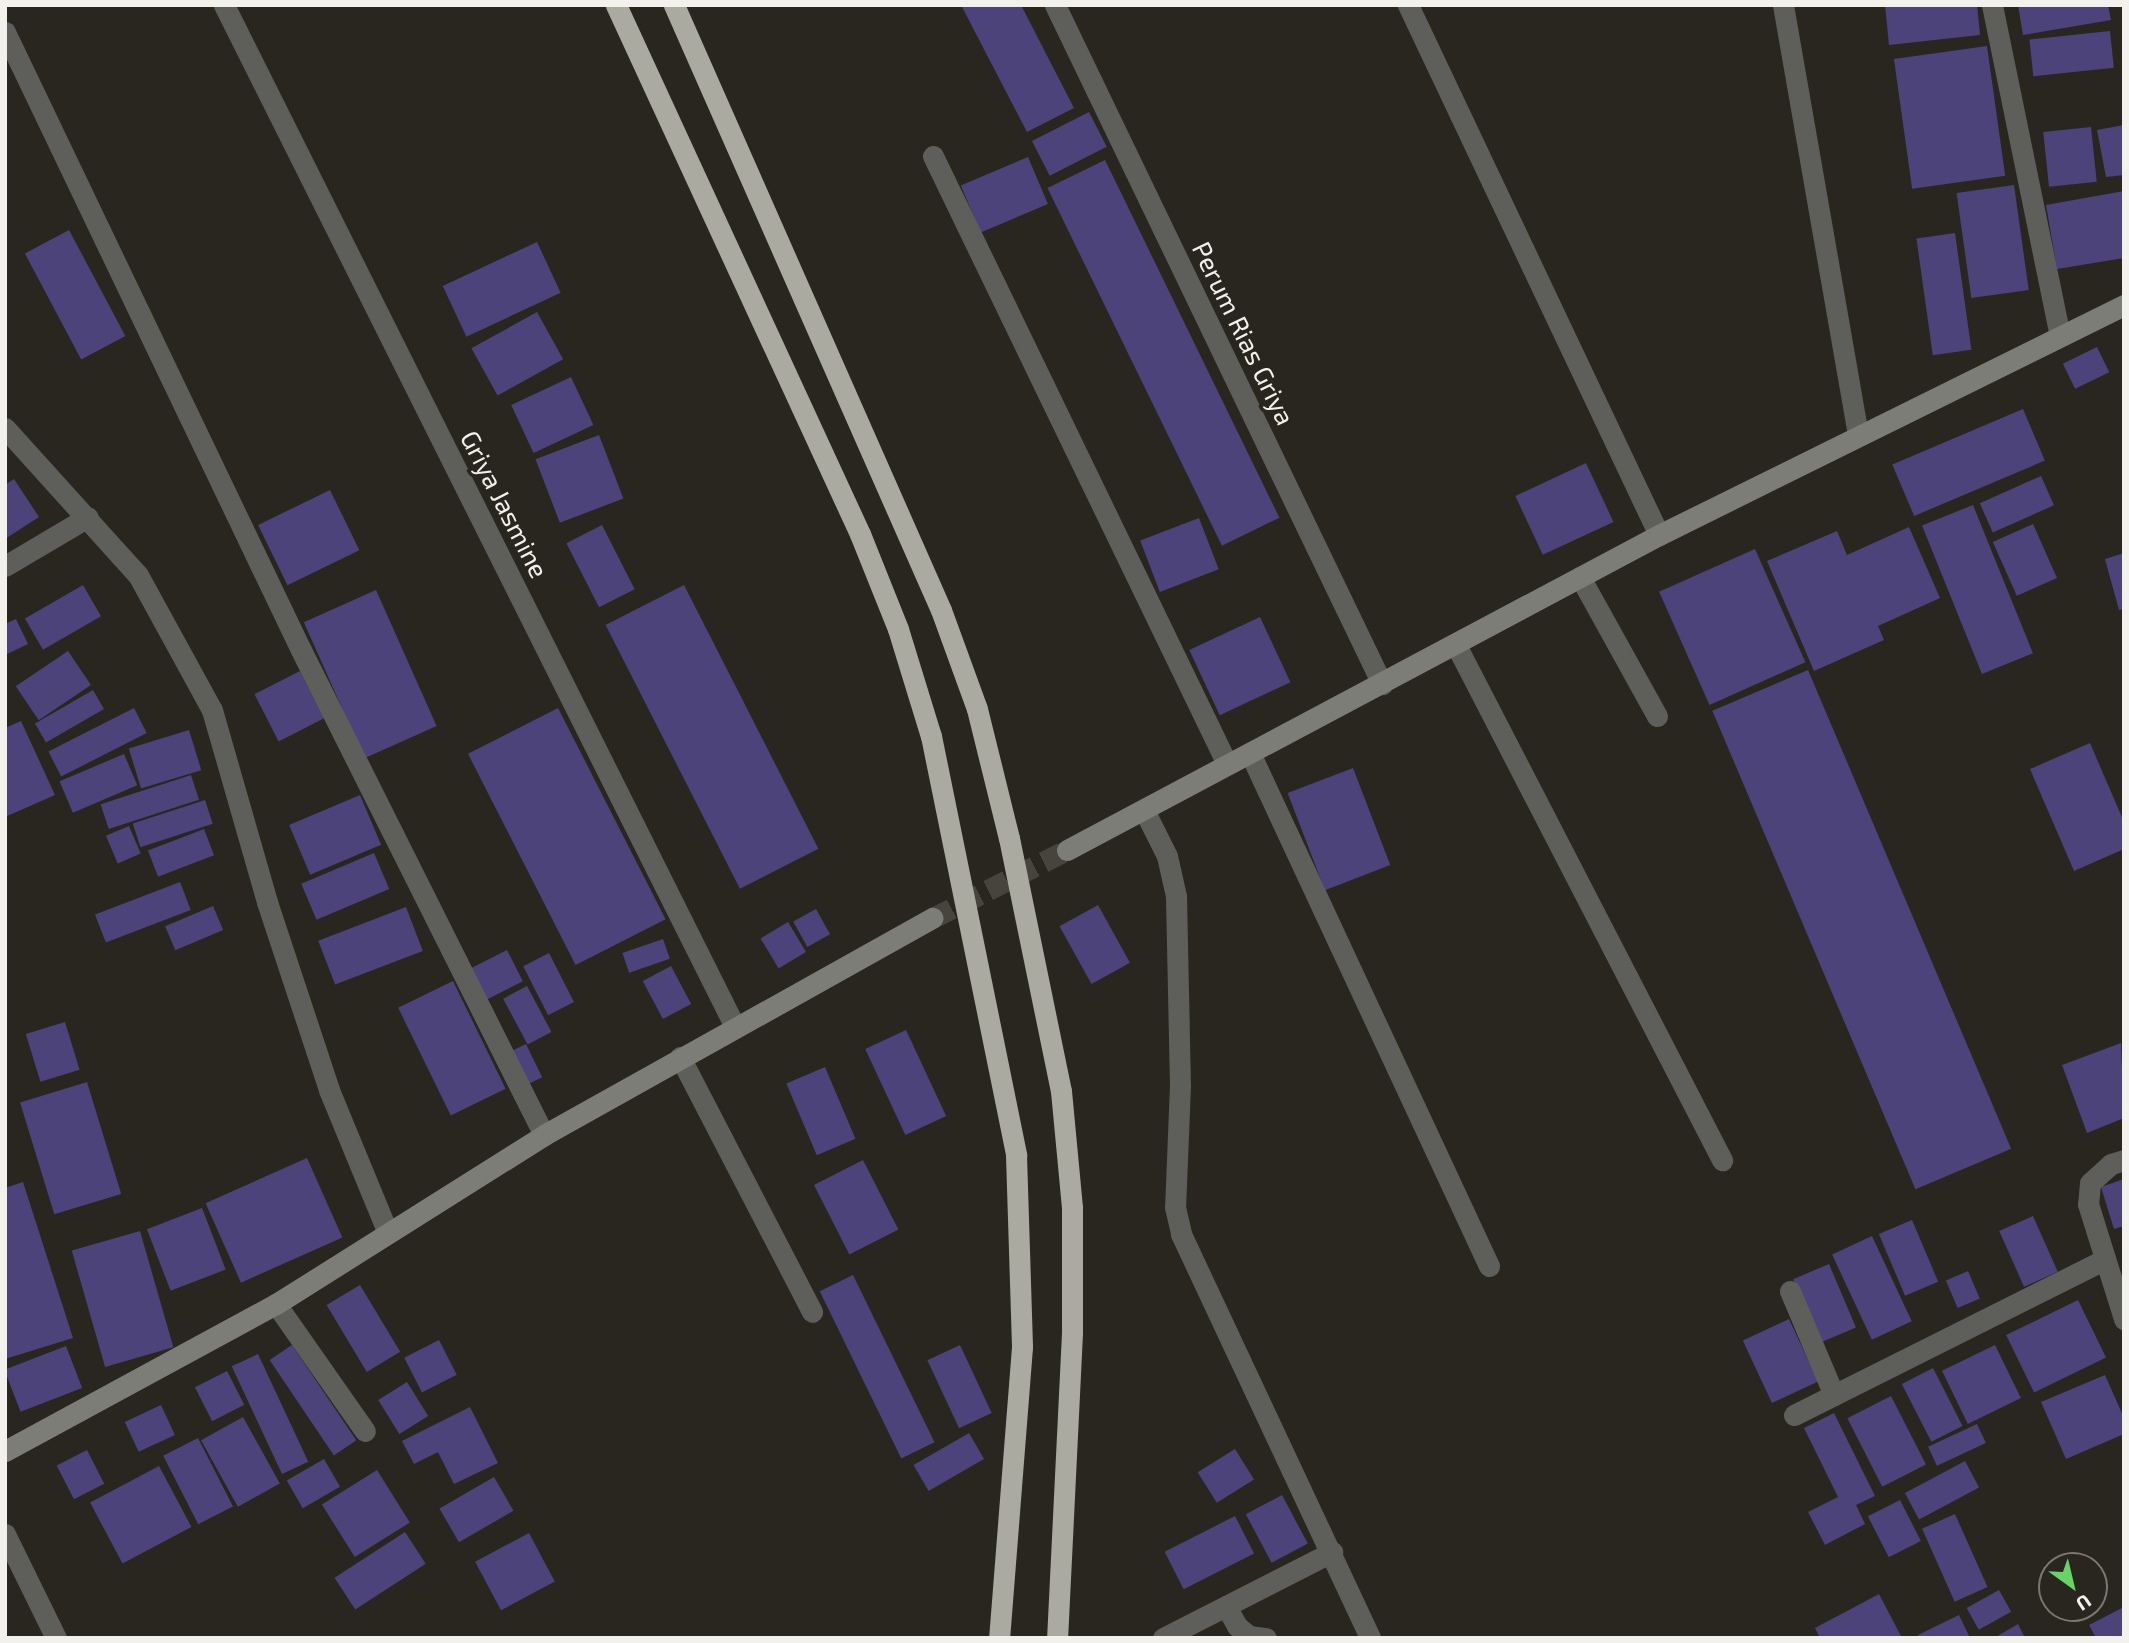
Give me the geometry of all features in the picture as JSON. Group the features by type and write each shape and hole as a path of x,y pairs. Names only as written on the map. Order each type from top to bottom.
{"highway":[{"path":"616,5 860,534 898,629 932,736 1016,1155 1022,1347 999,1638"},
{"path":"674,5 941,610 977,709 1009,838 1062,1091 1072,1207 1072,1333 1056,1638"}],"street":[{"name":"Griya Jasmine","path":"225,5 735,1027"},
{"name":"Perum Rias Griya","path":"1055,5 1382,684"},
{"path":"1408,5 1659,535"},
{"path":"1783,5 1858,436"},
{"path":"1992,5 2060,335"},
{"path":"5,32 301,650 544,1135"},
{"path":"933,156 1227,764"},
{"path":"1067,850 1659,535 2124,305"},
{"path":"5,428 138,575 212,710 267,902 329,1090 387,1231"},
{"path":"5,566 88,517"},
{"path":"1580,577 1657,716"},
{"path":"1456,645 1723,1160"},
{"path":"1250,753 1489,1266"},
{"path":"1144,810 1167,856 1177,896 1180,1085 1175,1207 1181,1234 1370,1638"},
{"path":"5,1451 276,1304 387,1231 544,1135 933,918"},
{"path":"680,1057 812,1312"},
{"path":"2124,1160 2110,1164 2090,1183 2088,1204 2124,1319"},
{"path":"1794,1415 2105,1259"},
{"path":"1790,1291 1834,1395"},
{"path":"276,1304 365,1431"},
{"path":"5,1534 56,1638"},
{"path":"1163,1638 1332,1552"},
{"path":"1226,1606 1237,1626 1249,1636 1266,1638"}],"building":[{"path":"961,5 1021,5 1074,108 1027,132"},
{"path":"1885,5 1977,5 1980,35 1889,45"},
{"path":"2018,5 2108,5 2111,20 2023,35"},
{"path":"2110,31 2114,68 2033,76 2029,39"},
{"path":"1987,46 2005,176 1912,189 1894,59"},
{"path":"1089,112 1107,147 1050,176 1032,141"},
{"path":"2124,125 2124,175 2106,177 2097,130"},
{"path":"2091,127 2097,182 2049,187 2043,132"},
{"path":"1028,157 1048,204 981,232 961,186"},
{"path":"1105,160 1279,518 1222,546 1047,188"},
{"path":"2014,185 2029,290 1971,298 1957,193"},
{"path":"2124,191 2124,258 2057,269 2046,205"},
{"path":"69,230 125,336 81,359 25,253"},
{"path":"1955,233 1971,350 1933,355 1916,238"},
{"path":"537,242 561,293 466,337 443,286"},
{"path":"537,312 563,359 498,396 471,348"},
{"path":"2097,347 2109,372 2075,389 2063,364"},
{"path":"571,377 593,425 534,453 511,405"},
{"path":"2023,409 2045,461 1914,516 1892,464"},
{"path":"599,435 623,498 560,523 536,459"},
{"path":"1586,463 1613,522 1543,555 1515,496"},
{"path":"2041,476 2054,505 1993,532 1980,503"},
{"path":"14,479 39,517 5,539 5,485"},
{"path":"330,490 359,550 287,585 258,525"},
{"path":"1973,505 2033,653 1982,674 1922,526"},
{"path":"1199,518 1219,569 1160,592 1140,541"},
{"path":"2033,524 2057,578 2017,596 1993,542"},
{"path":"602,525 635,589 599,607 566,543"},
{"path":"1909,527 1940,598 1878,626 1884,640 1814,671 1767,561 1837,531 1847,555"},
{"path":"1755,549 1805,662 1710,705 1659,592"},
{"path":"2124,553 2124,609 2119,610 2105,559"},
{"path":"83,585 101,616 43,650 25,618"},
{"path":"684,585 818,849 740,889 606,625"},
{"path":"376,590 437,726 364,758 304,622"},
{"path":"1260,617 1290,682 1220,715 1189,650"},
{"path":"16,619 28,644 5,655 5,624"},
{"path":"68,651 91,685 39,720 16,686"},
{"path":"1808,670 2011,1149 1915,1189 1712,711"},
{"path":"300,671 324,718 279,741 255,694"},
{"path":"93,690 104,709 46,743 35,724"},
{"path":"134,708 147,733 61,777 48,752"},
{"path":"558,708 666,919 576,965 468,754"},
{"path":"21,721 55,795 5,817 5,728"},
{"path":"189,730 201,770 141,789 129,748"},
{"path":"2090,743 2124,822 2124,849 2074,871 2030,769"},
{"path":"124,754 137,785 73,813 60,781"},
{"path":"1353,768 1390,865 1325,890 1288,793"},
{"path":"191,775 199,800 109,829 101,804"},
{"path":"360,795 381,845 310,875 289,825"},
{"path":"205,800 213,824 140,847 133,823"},
{"path":"129,826 141,854 118,863 106,836"},
{"path":"204,829 214,855 158,877 148,851"},
{"path":"374,853 389,889 317,920 301,884"},
{"path":"180,882 191,910 106,943 95,915"},
{"path":"1098,905 1130,963 1092,984 1060,926"},
{"path":"213,906 223,930 175,950 165,926"},
{"path":"406,907 423,951 335,985 318,941"},
{"path":"816,909 830,934 807,947 793,922"},
{"path":"788,922 806,952 779,968 761,938"},
{"path":"663,939 670,959 629,973 622,953"},
{"path":"507,950 523,981 485,1000 470,969"},
{"path":"549,953 574,1002 548,1015 523,966"},
{"path":"671,966 691,1004 663,1019 643,981"},
{"path":"453,981 506,1089 451,1116 398,1008"},
{"path":"527,986 551,1032 528,1045 503,999"},
{"path":"65,1022 80,1070 40,1082 26,1034"},
{"path":"906,1030 946,1116 905,1135 865,1049"},
{"path":"2121,1043 2124,1118 2087,1133 2062,1065"},
{"path":"526,1044 542,1077 523,1086 507,1053"},
{"path":"825,1067 855,1139 817,1155 786,1083"},
{"path":"87,1082 121,1194 54,1214 20,1102"},
{"path":"307,1158 342,1237 241,1283 206,1203"},
{"path":"863,1160 898,1229 849,1254 814,1185"},
{"path":"2124,1179 2124,1226 2114,1229 2101,1187"},
{"path":"23,1182 73,1338 5,1359 5,1188"},
{"path":"202,1208 226,1270 171,1291 147,1229"},
{"path":"2033,1216 2058,1272 2024,1287 1999,1231"},
{"path":"1912,1220 1938,1282 1905,1296 1879,1234"},
{"path":"140,1231 173,1347 105,1367 72,1251"},
{"path":"1872,1236 1912,1321 1872,1340 1832,1255"},
{"path":"1829,1264 1856,1328 1820,1343 1793,1279"},
{"path":"1968,1271 1980,1299 1958,1308 1946,1280"},
{"path":"853,1275 935,1442 901,1458 820,1291"},
{"path":"360,1285 400,1352 367,1372 327,1305"},
{"path":"2078,1300 2106,1358 2034,1393 2006,1335"},
{"path":"1789,1319 1818,1382 1772,1403 1743,1341"},
{"path":"439,1340 457,1375 422,1392 404,1358"},
{"path":"292,1345 356,1440 334,1455 270,1360"},
{"path":"960,1345 992,1413 959,1428 927,1360"},
{"path":"1995,1345 2021,1398 1968,1424 1942,1371"},
{"path":"66,1346 82,1388 21,1412 5,1369"},
{"path":"258,1354 308,1462 282,1474 232,1366"},
{"path":"1933,1368 1963,1426 1931,1442 1902,1384"},
{"path":"227,1371 244,1405 212,1421 195,1387"},
{"path":"2105,1375 2124,1418 2124,1434 2066,1459 2041,1402"},
{"path":"407,1382 428,1416 399,1434 378,1400"},
{"path":"1891,1396 1926,1465 1882,1487 1847,1418"},
{"path":"161,1405 175,1435 139,1452 125,1422"},
{"path":"470,1407 498,1463 454,1484 438,1452 414,1464 402,1441"},
{"path":"1834,1413 1875,1496 1856,1505 1865,1524 1825,1545 1808,1512 1838,1497 1804,1428"},
{"path":"243,1417 280,1483 238,1507 201,1440"},
{"path":"1977,1424 1986,1443 1937,1466 1928,1447"},
{"path":"969,1433 984,1459 929,1491 914,1465"},
{"path":"198,1438 233,1507 198,1524 163,1456"},
{"path":"1235,1449 1254,1480 1217,1503 1198,1472"},
{"path":"87,1450 104,1484 74,1499 57,1465"},
{"path":"324,1459 340,1487 303,1508 287,1480"},
{"path":"1965,1461 1979,1487 1919,1519 1905,1493"},
{"path":"159,1466 191,1527 123,1564 90,1503"},
{"path":"377,1470 410,1523 355,1557 322,1504"},
{"path":"494,1477 514,1511 459,1542 439,1508"},
{"path":"1282,1495 1308,1544 1272,1563 1246,1514"},
{"path":"1900,1500 1921,1541 1889,1557 1868,1516"},
{"path":"1955,1514 1988,1587 1955,1602 1922,1529"},
{"path":"1235,1516 1254,1553 1184,1589 1165,1552"},
{"path":"405,1532 426,1564 355,1610 335,1578"},
{"path":"529,1533 555,1582 501,1610 475,1562"},
{"path":"1999,1590 2011,1612 1979,1630 1967,1608"},
{"path":"1879,1594 1902,1638 1820,1638 1815,1628"},
{"path":"2124,1607 2124,1638 2096,1638 2089,1625 2108,1622 2108,1615"},
{"path":"1959,1615 1970,1638 1919,1638 1918,1635"},
{"path":"2018,1624 2025,1638 1994,1638"}],"tunnel":[{"path":"933,918 1067,850"}]}
